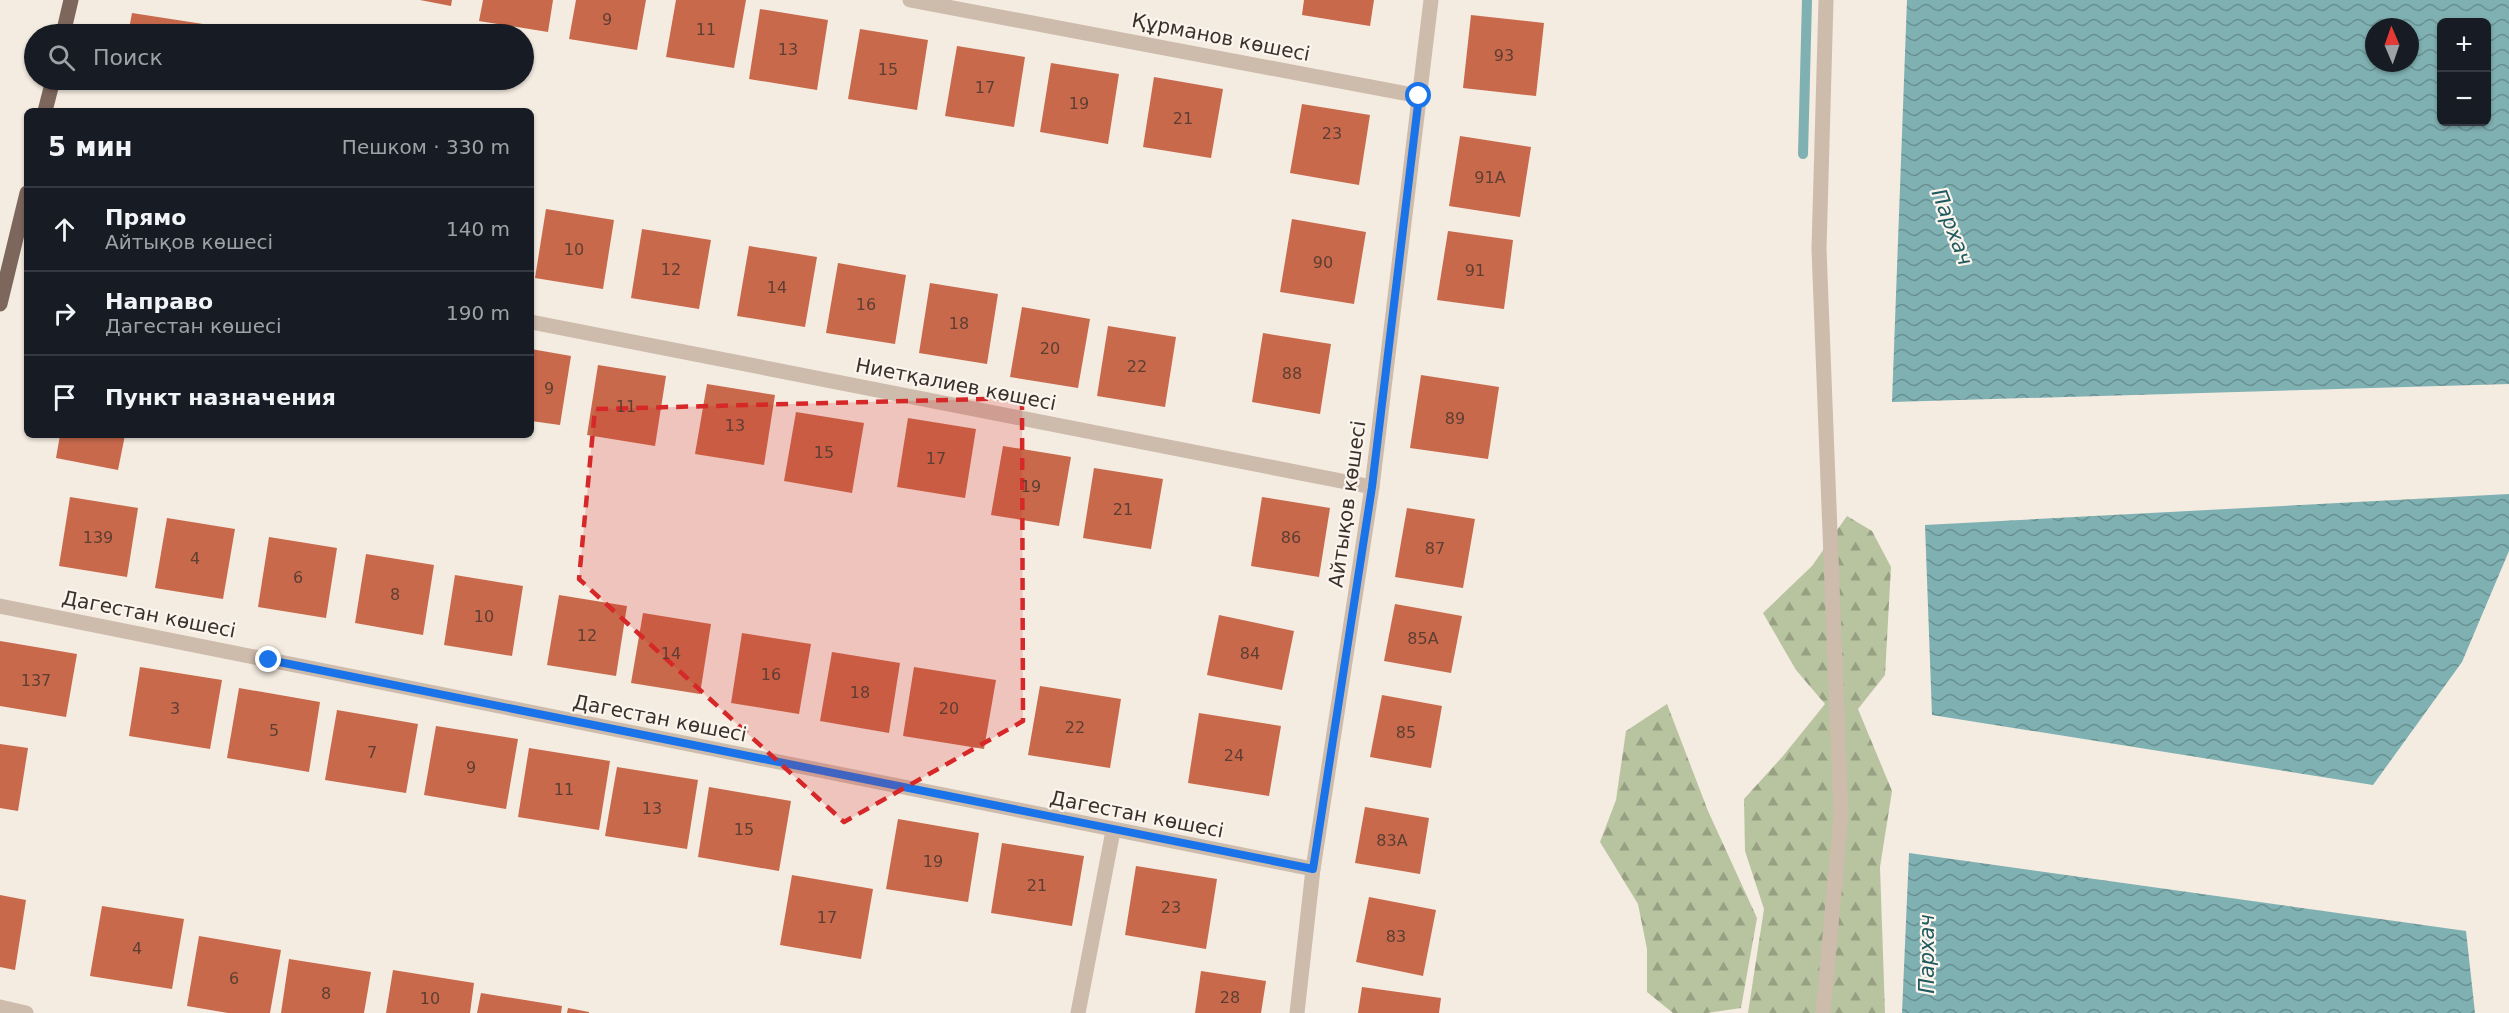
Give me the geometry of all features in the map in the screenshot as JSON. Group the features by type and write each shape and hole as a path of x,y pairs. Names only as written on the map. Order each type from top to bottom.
{"main road":[{"path":"65,24 70,0"},
{"path":"46,108 50,90"},
{"path":"0,304 24,223"}],"street":[{"name":"Құрманов көшесі","path":"910,0 1419,96"},
{"name":"Айтықов көшесі","path":"1297,1013 1313,869 1372,487 1431,0"},
{"path":"1823,1013 1840,815 1819,249 1826,0"},
{"name":"Ниетқалиев көшесі","path":"534,323 1372,487"},
{"name":"Дагестан көшесі","path":"0,606 1113,831 1313,869"},
{"path":"1078,1013 1113,831"},
{"path":"0,1007 26,1013"}],"highlighted area":[{"path":"1022,398 1023,721 844,822 579,579 595,409"}],"green space":[{"path":"1847,516 1872,531 1891,567 1885,675 1858,709 1892,791 1880,867 1885,1013 1748,1013 1764,909 1745,851 1744,799 1825,704 1796,670 1763,613 1812,566"},
{"path":"1667,704 1708,811 1757,918 1741,1008 1707,1013 1673,1013 1647,992 1647,949 1638,904 1600,842 1616,800 1626,731"}],"water":[{"path":"1907,0 2509,0 2509,384 1892,402"},
{"path":"2509,494 2509,551 2462,662 2373,785 1932,715 1925,525"},
{"path":"1909,853 2466,931 2475,1013 1902,1013"}],"building":[{"path":"420,0 452,0 451,6"},
{"path":"483,0 553,0 548,32 534,30 534,24 498,24 479,21"},
{"path":"576,0 646,0 637,50 569,39"},
{"path":"676,0 746,0 734,68 666,57"},
{"path":"1304,0 1374,0 1370,26 1302,15"},
{"path":"760,9 828,20 817,90 749,79"},
{"path":"132,13 203,24 130,24"},
{"path":"1471,15 1544,23 1536,96 1463,88"},
{"path":"860,29 928,40 917,110 848,99"},
{"path":"957,46 1025,57 1014,127 945,116"},
{"path":"1051,63 1119,74 1108,144 1040,132"},
{"path":"1154,77 1223,89 1211,158 1143,147"},
{"path":"1302,104 1370,115 1359,185 1290,173"},
{"path":"1460,136 1531,147 1520,217 1449,206"},
{"path":"546,209 614,220 603,289 535,278"},
{"path":"1292,219 1366,232 1354,304 1280,292"},
{"path":"642,229 711,240 699,309 631,298"},
{"path":"1448,231 1513,240 1504,309 1437,300"},
{"path":"749,246 817,257 805,327 737,316"},
{"path":"838,263 906,275 895,344 826,333"},
{"path":"930,283 998,294 987,364 919,353"},
{"path":"1022,307 1090,319 1078,388 1010,377"},
{"path":"1108,326 1176,337 1165,407 1097,396"},
{"path":"1263,333 1331,344 1320,414 1252,402"},
{"path":"534,350 571,356 560,425 534,421"},
{"path":"598,365 666,376 655,446 587,435"},
{"path":"1421,375 1499,387 1488,459 1410,448"},
{"path":"707,384 775,395 764,465 695,454"},
{"path":"796,412 864,423 852,493 784,481"},
{"path":"908,418 976,429 965,498 897,487"},
{"path":"59,438 124,438 118,470 56,458"},
{"path":"1003,446 1071,457 1059,526 991,515"},
{"path":"1094,468 1163,479 1151,549 1083,538"},
{"path":"70,497 138,508 127,577 59,566"},
{"path":"1262,497 1330,508 1319,577 1251,566"},
{"path":"1407,508 1475,519 1463,588 1395,577"},
{"path":"167,518 235,529 223,599 155,588"},
{"path":"269,537 337,548 326,618 258,607"},
{"path":"366,554 434,565 423,635 355,623"},
{"path":"455,575 523,586 512,656 444,645"},
{"path":"559,595 627,606 616,676 547,665"},
{"path":"1395,604 1462,616 1451,673 1384,661"},
{"path":"643,613 711,624 700,694 631,683"},
{"path":"1219,615 1294,631 1282,690 1207,675"},
{"path":"742,633 811,644 799,714 731,703"},
{"path":"0,641 77,654 66,717 0,706"},
{"path":"832,652 900,663 889,733 820,721"},
{"path":"140,667 222,680 210,749 129,736"},
{"path":"914,667 996,680 984,749 903,736"},
{"path":"1040,686 1121,699 1110,768 1028,755"},
{"path":"239,688 320,702 309,772 227,758"},
{"path":"1382,695 1442,706 1431,768 1370,757"},
{"path":"337,710 418,724 406,793 325,780"},
{"path":"1199,713 1281,726 1269,796 1188,783"},
{"path":"436,726 518,739 506,809 424,795"},
{"path":"0,744 28,748 18,811 0,808"},
{"path":"529,748 610,761 599,830 518,817"},
{"path":"617,767 698,780 687,849 605,836"},
{"path":"709,787 791,801 779,871 698,857"},
{"path":"1365,807 1429,818 1420,874 1355,863"},
{"path":"898,819 979,833 968,902 886,889"},
{"path":"1002,843 1084,856 1072,926 991,913"},
{"path":"1136,866 1217,879 1206,949 1125,935"},
{"path":"792,875 873,889 861,959 780,945"},
{"path":"0,895 26,900 15,970 0,967"},
{"path":"1369,897 1436,910 1423,976 1356,962"},
{"path":"102,906 184,919 172,989 90,976"},
{"path":"199,936 281,950 270,1013 228,1013 187,1006"},
{"path":"289,959 371,972 364,1013 281,1013"},
{"path":"393,970 474,983 470,1013 386,1013"},
{"path":"1201,971 1266,981 1261,1013 1195,1013"},
{"path":"1362,987 1441,998 1439,1013 1358,1013"},
{"path":"481,993 562,1006 561,1013 477,1013"},
{"path":"568,1008 589,1012 589,1013 567,1013"}],"waterway":[{"name":"Пархач","path":"1803,154 1807,0"}],"route":[{"path":"269,660 1113,831 1313,869 1372,487 1419,96"}]}
